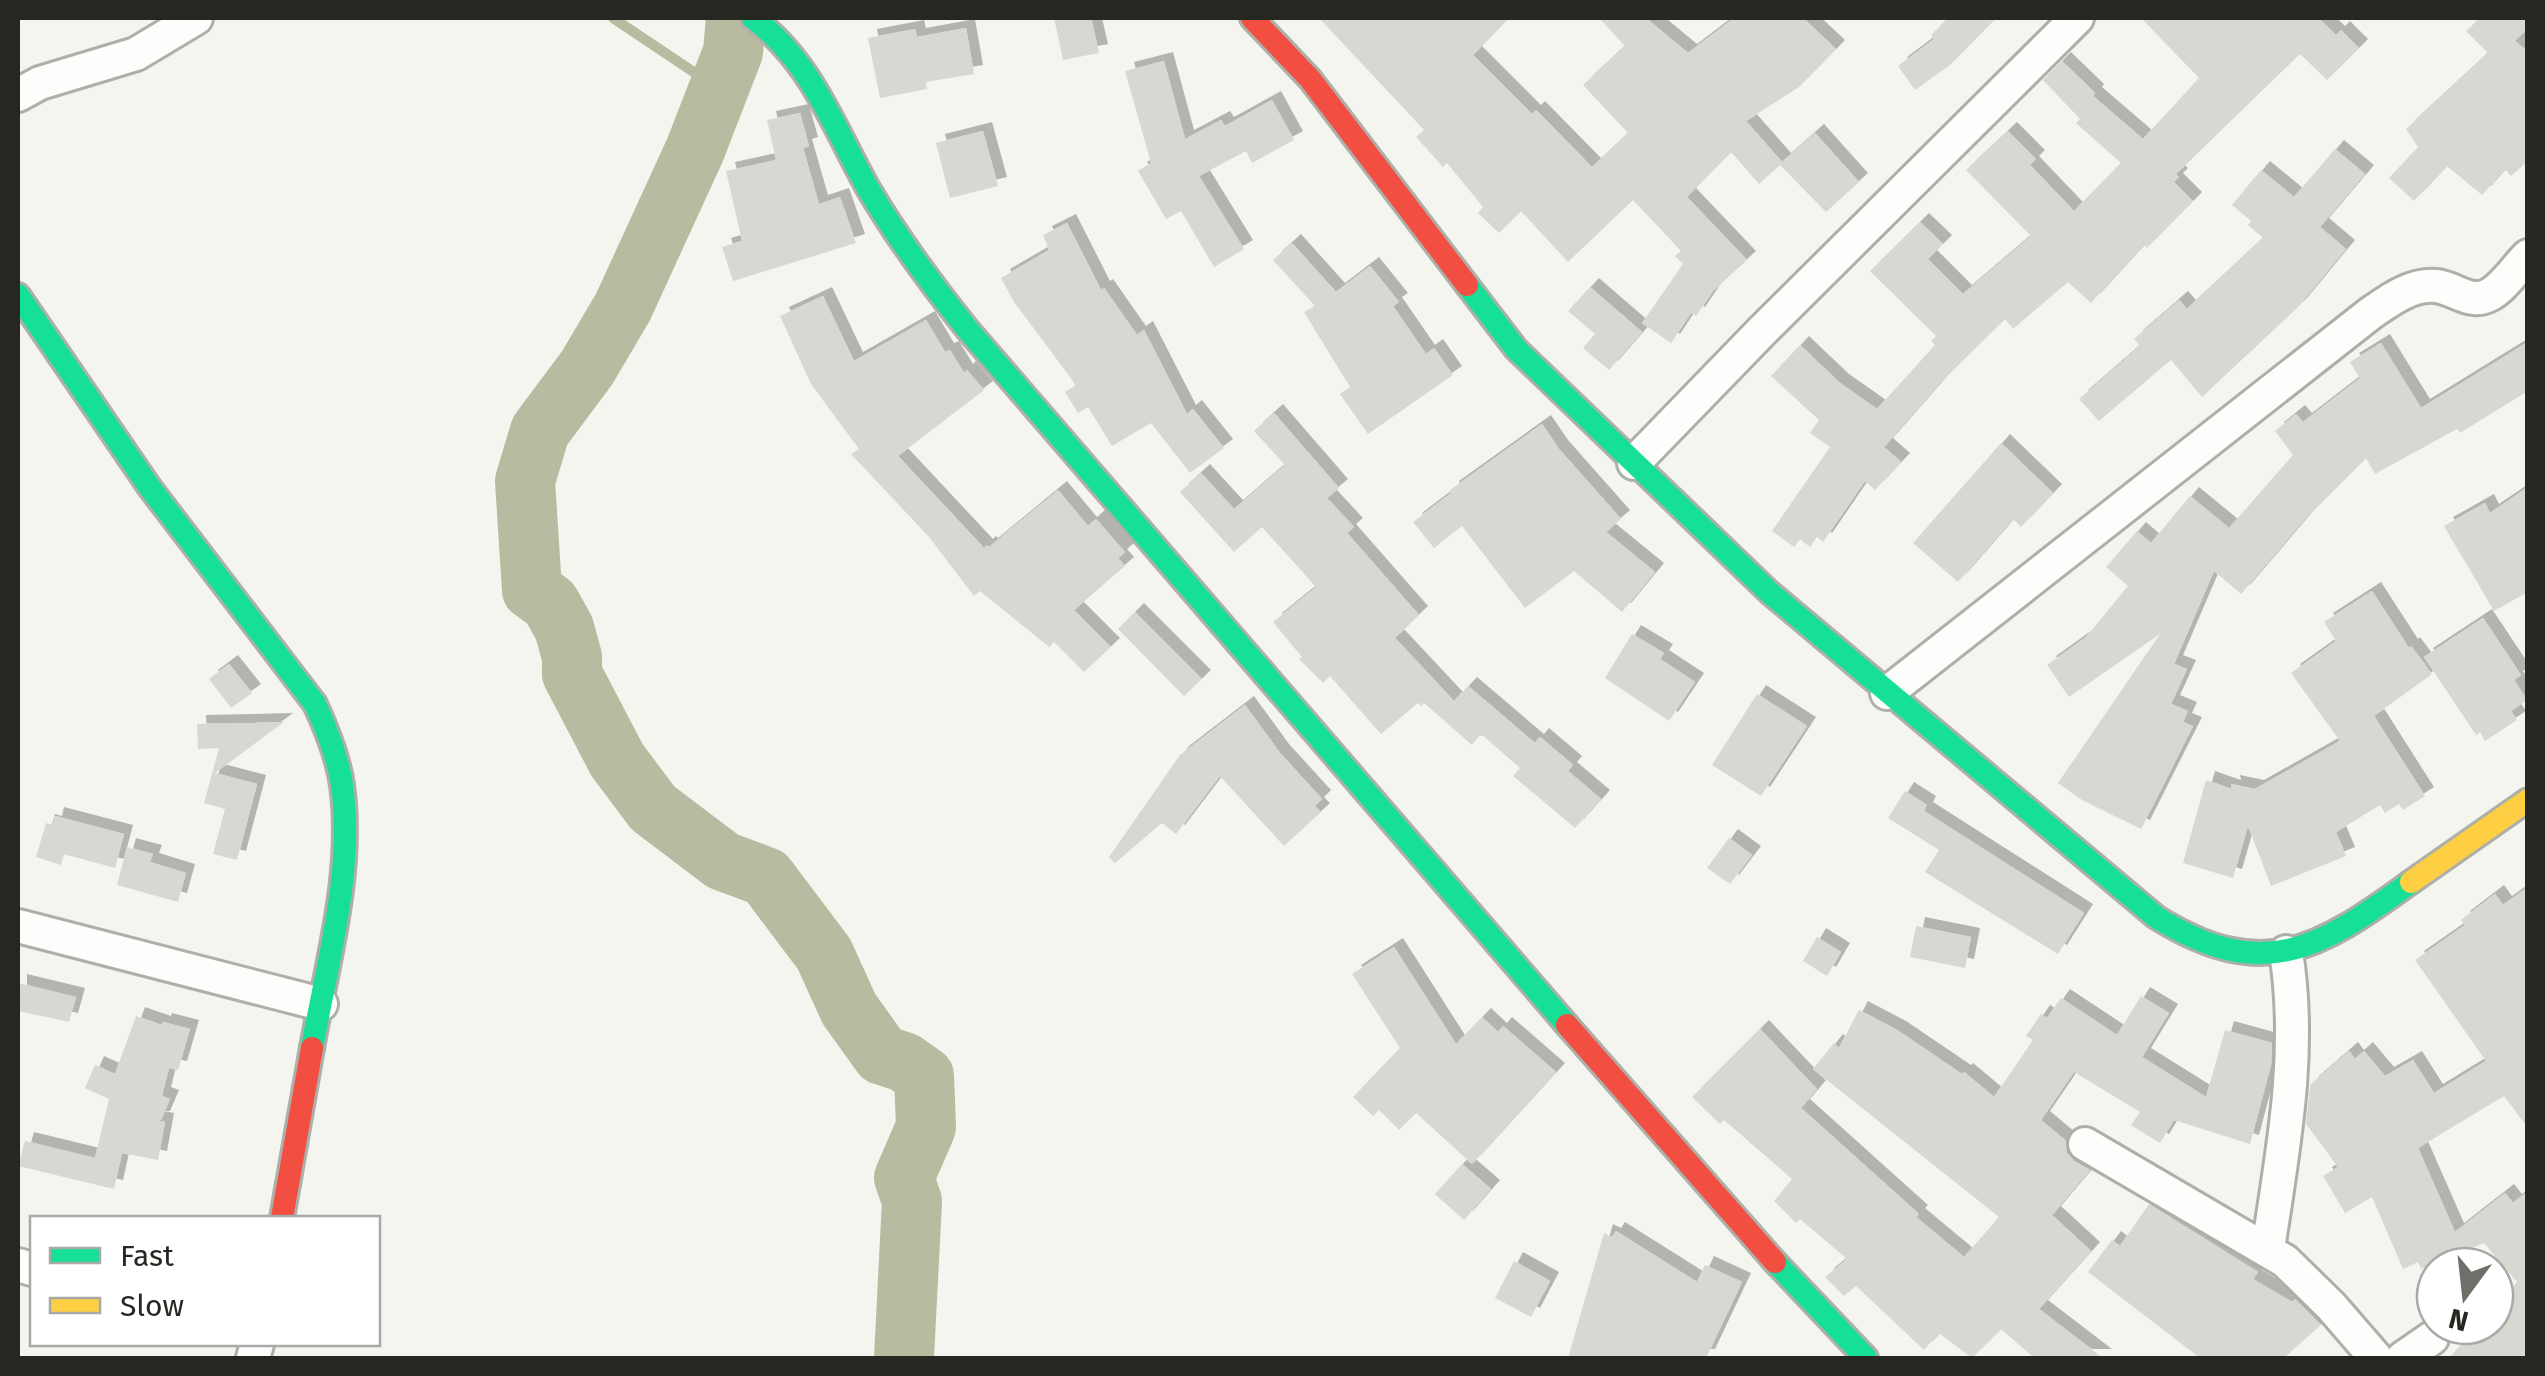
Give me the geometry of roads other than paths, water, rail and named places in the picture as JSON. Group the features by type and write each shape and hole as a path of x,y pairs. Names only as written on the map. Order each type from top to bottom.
{"street":[{"path":"18,95 40,82 136,54 196,18"},
{"path":"752,18 777,33 808,74 870,192 942,299 982,348 1739,1224 1866,1358"},
{"path":"1252,18 1310,80 1516,349 1770,592 2141,904 2182,934 2231,949 2286,952 2318,942 2352,924 2528,800"},
{"path":"1634,464 2077,18"},
{"path":"1887,693 2371,313 2399,294 2424,287 2448,289 2468,298 2493,294 2528,256"},
{"path":"18,295 150,488 315,704 343,776 346,810 342,869 282,1216"},
{"path":"18,926 321,1004"},
{"path":"2268,1249 2294,1062 2293,998 2286,952"},
{"path":"2086,1144 2268,1249 2307,1281 2376,1358"}],"waterway":[{"path":"613,18 719,89"},
{"path":"736,18 733,52 695,150 623,307 587,368 540,431 525,481 532,590 550,603 564,628 572,674 617,760 653,808 723,861 766,877 824,954 849,1009 882,1055 904,1062 924,1076 926,1127 904,1178 912,1201 904,1358"}]}
